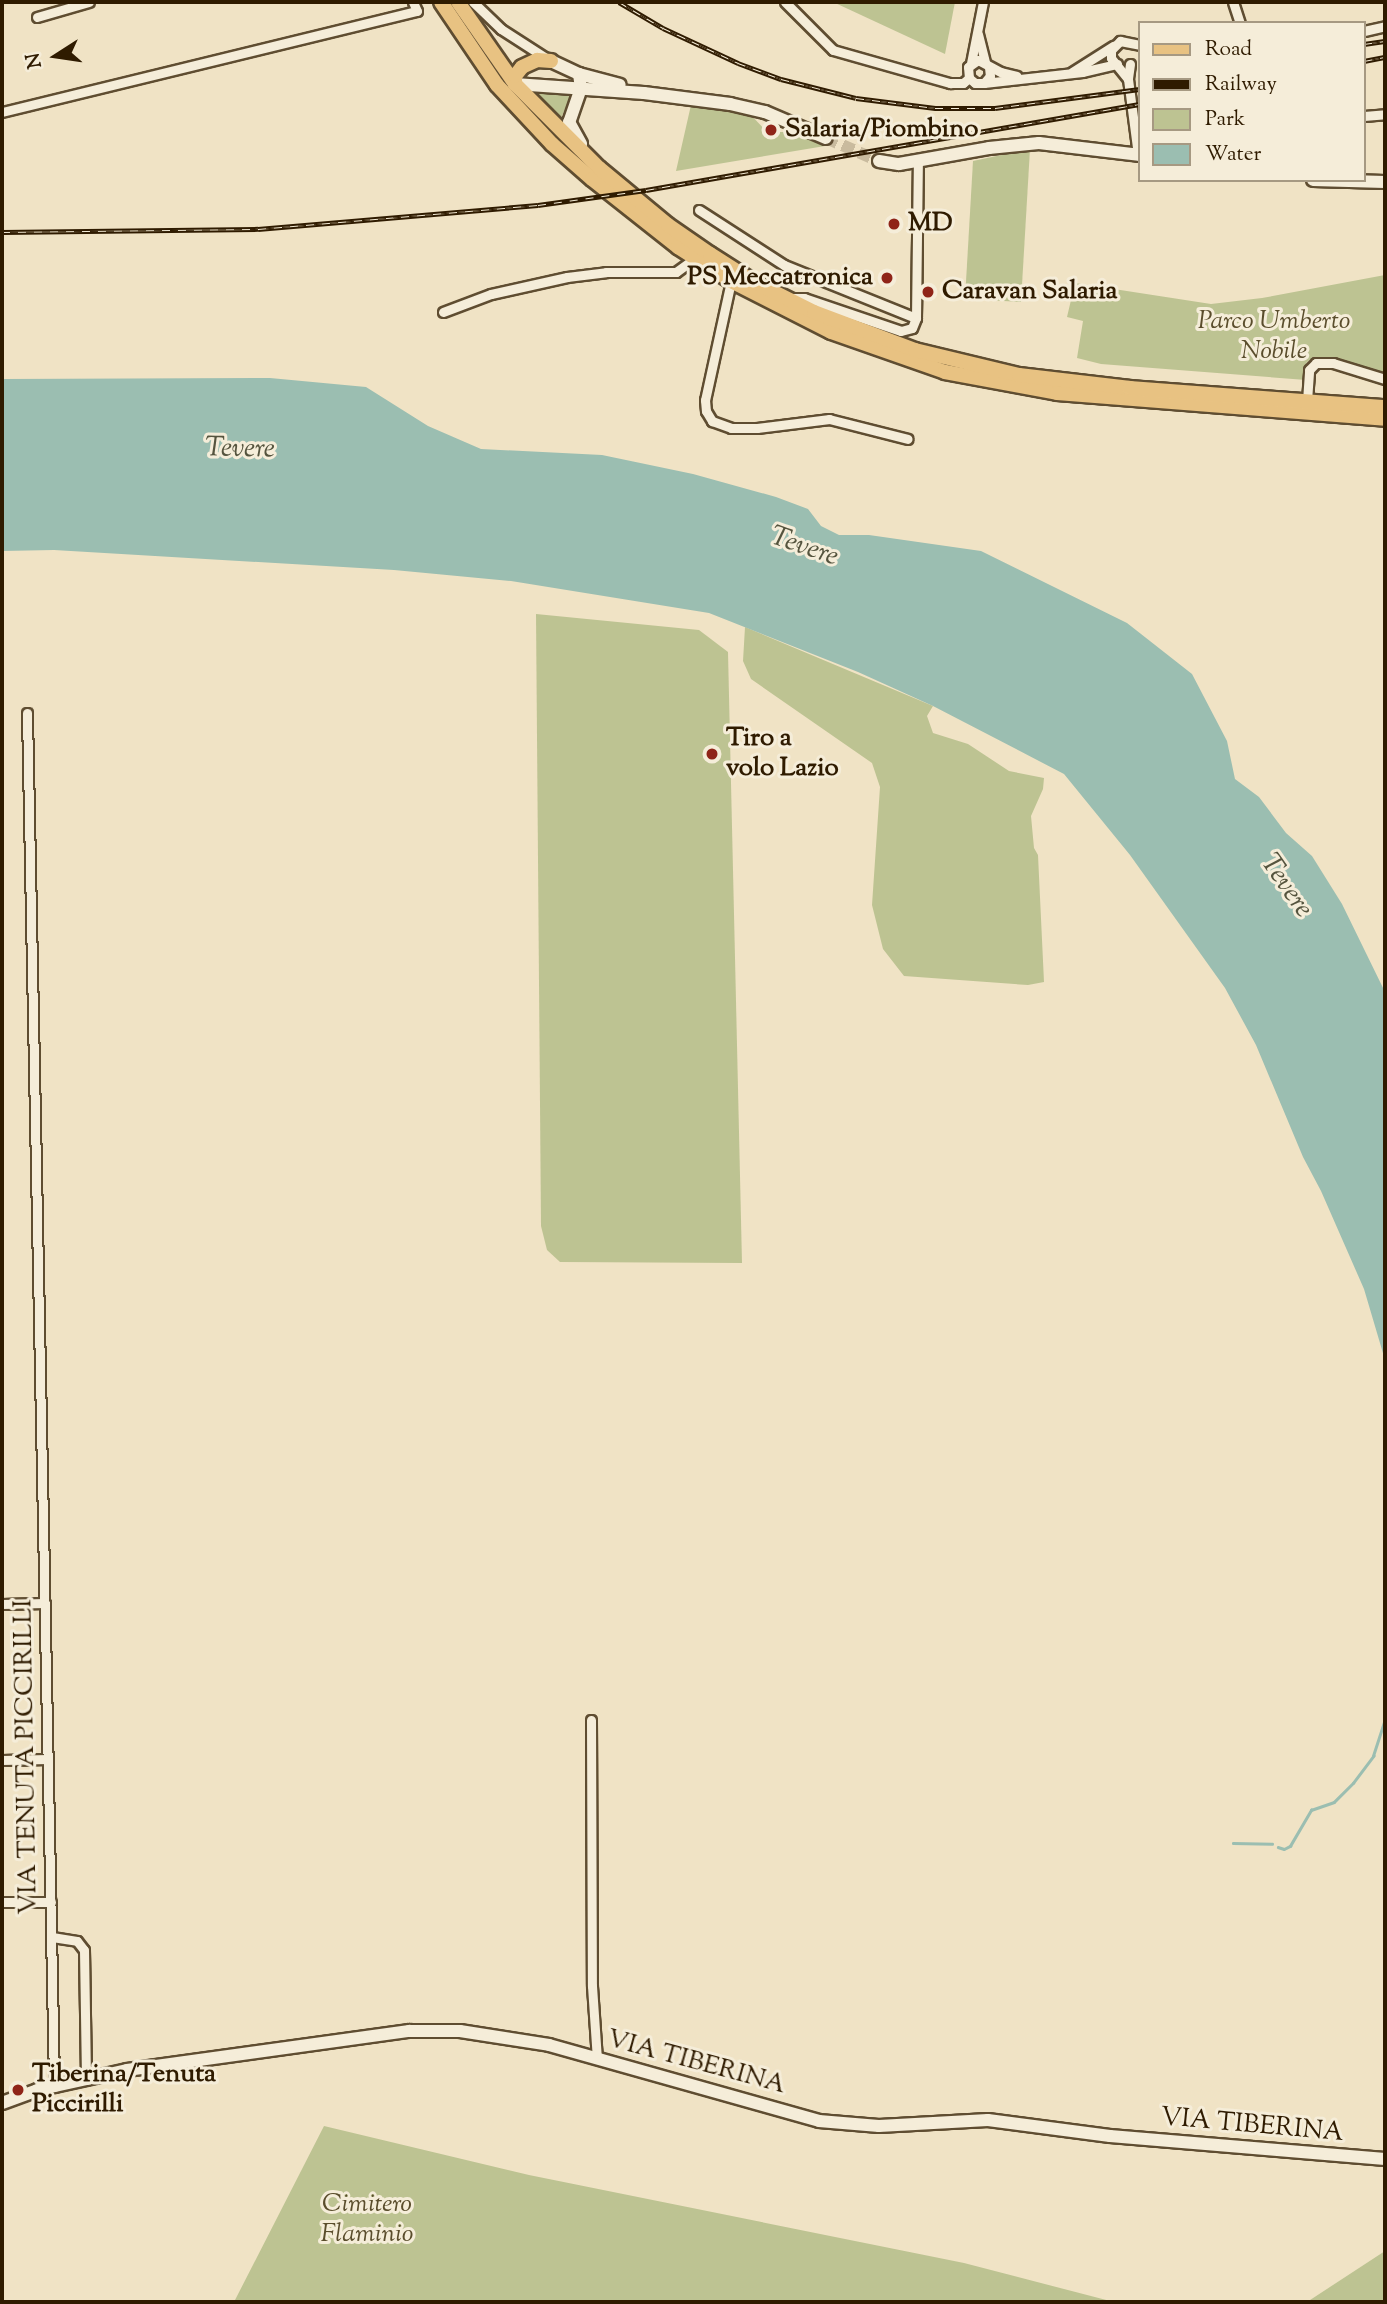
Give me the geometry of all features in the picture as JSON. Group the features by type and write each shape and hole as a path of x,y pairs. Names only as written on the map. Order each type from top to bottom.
{"main road":[{"path":"441,2 510,89 592,179 695,258 731,281 831,332 915,363 979,380 1089,397 1385,419"},
{"path":"458,2 510,89 599,168 688,240 786,298 862,331 915,350 1019,375 1089,385 1385,407"},
{"path":"510,89 522,67 537,60 551,61 579,74 644,93"},
{"path":"579,74 581,88 570,111 569,125 599,168"},
{"path":"510,89 581,88 644,93 749,108 826,138"},
{"path":"879,161 893,164 1039,143 1138,155"},
{"path":"1366,181 1385,182"},
{"name":"VIA TIBERINA","path":"2,2103 54,2087 127,2070 284,2047 429,2030 519,2039 819,2120 879,2126 988,2120 1110,2136 1385,2159"}],"street":[{"path":"37,17 89,2"},
{"path":"2,112 417,11 413,2"},
{"path":"473,2 501,29 551,61"},
{"path":"785,2 833,50 950,83 963,83 968,78"},
{"path":"983,2 978,34 967,71 968,78 975,83 984,83 1072,72 1128,64 1136,55 1136,45 1120,41 1072,72"},
{"path":"1233,2 1239,21"},
{"path":"1366,31 1385,26"},
{"path":"978,34 990,76 984,83"},
{"path":"1114,46 1111,54 1128,64"},
{"path":"971,63 978,60 1022,78"},
{"path":"1128,64 1138,141"},
{"path":"1366,116 1385,114"},
{"path":"786,298 804,298 901,331 912,328 916,318 918,161"},
{"path":"699,210 784,265 916,318"},
{"path":"443,312 514,288 580,275 614,271 676,272 695,258"},
{"path":"731,281 705,400 706,411 712,421 730,428 757,428 829,419 908,439"},
{"path":"1307,401 1309,370 1319,362 1385,379"},
{"name":"VIA TENUTA PICCIRILLI","path":"27,713 54,2087"},
{"path":"2,1604 45,1603"},
{"path":"591,1720 592,1986 597,2059"},
{"path":"2,1760 48,1759"},
{"path":"2,1902 51,1902"},
{"path":"52,1937 77,1941 84,1950 86,2080"}],"green space":[{"path":"833,2 955,2 945,54"},
{"path":"573,92 560,120 534,94"},
{"path":"691,105 748,112 767,132 798,132 825,146 676,171"},
{"path":"1030,149 1021,302 965,299 973,161"},
{"name":"Parco Umberto Nobile","path":"1385,275 1385,375 1342,360 1312,358 1306,363 1306,380 1101,364 1077,358 1083,321 1067,317 1075,283 1211,304 1262,298"},
{"path":"536,614 699,630 728,652 742,1263 560,1262 547,1250 541,1226"},
{"path":"745,627 933,706 927,716 933,733 968,744 1009,771 1044,778 1043,789 1031,816 1034,848 1038,855 1044,982 1028,985 904,976 883,949 872,905 880,787 872,763 751,679 743,661"},
{"name":"Cimitero Flaminio","path":"324,2126 529,2175 964,2263 1114,2302 234,2302"},
{"path":"1385,2251 1385,2302 1307,2302"}],"water":[{"name":"Tevere","path":"270,378 366,387 428,426 481,449 602,455 693,474 776,497 808,509 821,526 839,535 869,535 981,551 1127,623 1192,674 1227,741 1235,779 1259,797 1286,833 1312,856 1342,904 1385,992 1385,1360 1364,1289 1303,1157 1256,1045 1225,988 1130,855 1064,774 933,706 858,672 709,613 511,581 394,570 54,550 2,551 2,379"}],"waterway":[{"path":"1278,1847 1284,1849 1290,1846 1311,1810 1334,1802 1353,1783 1373,1756 1385,1718"},
{"path":"1233,1843 1272,1844"}],"tunnel":[{"path":"826,138 879,161"}],"railway":[{"path":"619,2 663,28 738,63 781,79 856,98 935,108 995,108 1138,89"},
{"path":"1366,44 1385,41"},
{"path":"1366,61 1385,57"},
{"path":"2,232 258,229 538,205 646,190 1138,104"}],"place":[{"name":"Salaria/Piombino","path":"771,130"},
{"name":"MD","path":"894,224"},
{"name":"PS Meccatronica","path":"887,278"},
{"name":"Caravan Salaria","path":"928,292"},
{"name":"Tiro a volo Lazio","path":"712,754"},
{"name":"Tiberina/Tenuta Piccirilli","path":"18,2090"}]}
